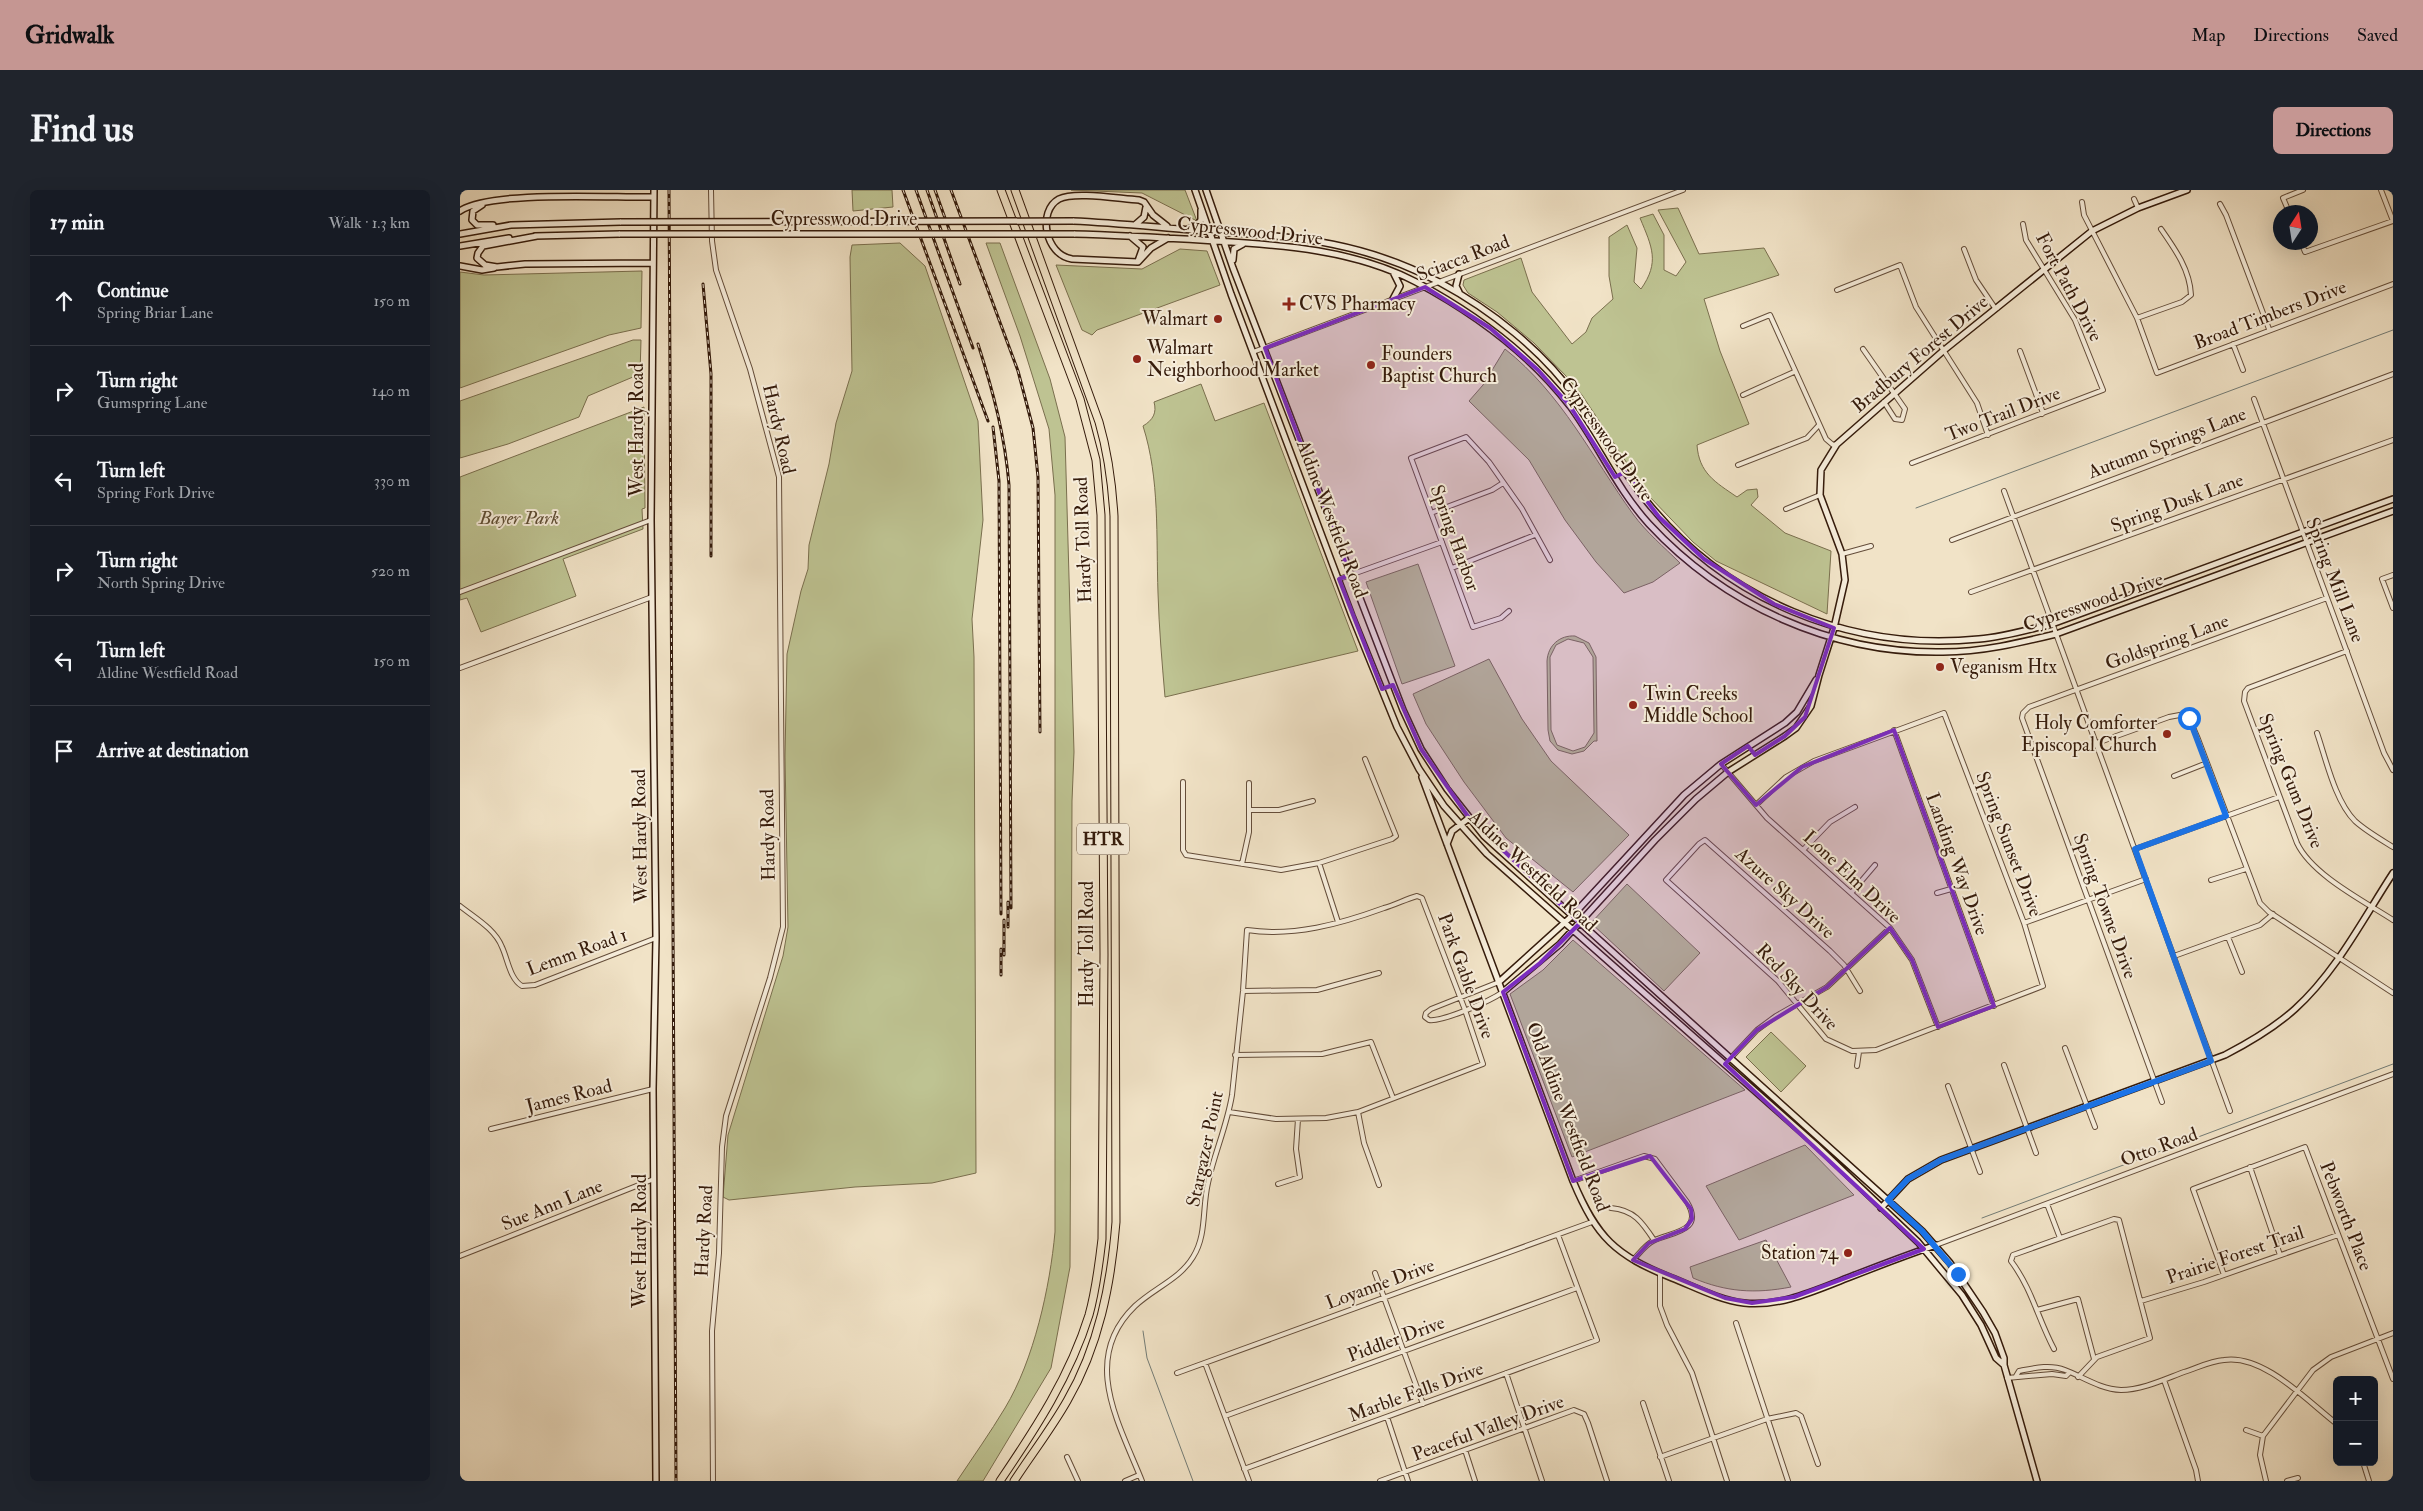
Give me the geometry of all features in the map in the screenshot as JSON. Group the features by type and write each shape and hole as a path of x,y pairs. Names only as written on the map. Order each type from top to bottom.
{"highway":[{"name":"Hardy Toll Road","path":"1000,190 1080,399 1093,444 1099,476 1104,944 1102,1239 1097,1280 1089,1315 1061,1384 1040,1422 1000,1481"},
{"name":"Hardy Toll Road","path":"1014,1481 1067,1401 1081,1372 1105,1303 1116,1222 1114,516 1112,482 1107,450 1099,422 1016,190"}],"main road":[{"name":"West Hardy Road","path":"654,190 651,520 656,938 653,1089 656,1481"},
{"name":"Aldine Westfield Road","path":"1195,190 1253,352 1339,579 1397,727 1419,769 1459,825 1500,866 1820,1150 1924,1250 1962,1295 1981,1325 1996,1358 2004,1365"},
{"name":"Aldine Westfield Road","path":"1206,190 1220,232 1350,575 1393,686 1421,749 1469,818 1508,858 1826,1143 1936,1245 1983,1312 2004,1358 2004,1365 2037,1481"},
{"name":"Bradbury Forest Drive","path":"1818,675 1834,628 1845,580 1842,554 1820,495 1821,470 1836,444 1943,351 2092,231 2138,208 2187,190"},
{"path":"1167,227 1140,200 1072,196 1058,200 1048,216 1050,243 1053,249 1063,256 1072,259 1138,262 1151,248 1168,238"},
{"path":"460,211 473,204 496,201 548,198 654,197"},
{"path":"496,201 474,209 471,215 473,222 482,225 511,225"},
{"path":"1189,229 1196,226 1201,220 1201,205"},
{"path":"1136,224 1144,217 1146,206"},
{"name":"Cypresswood Drive","path":"511,225 621,222 1073,221 1288,236 1330,242 1375,255 1439,282 1465,298 1505,326 1545,362 1572,392 1625,472 1659,517 1724,574 1792,613 1834,628 1877,637 1942,642 2011,635 2052,624 2393,499"},
{"path":"460,234 511,225"},
{"name":"Cypresswood Drive","path":"537,236 620,234 1074,234 1130,236 1298,248 1328,253 1392,272 1425,287 1496,333 1538,370 1562,396 1587,431 1615,477 1650,524 1674,549 1709,578 1770,616 1830,637 1887,649 1943,652 1999,647 2056,634 2393,511"},
{"path":"497,267 485,265 479,261 478,253 482,246 537,236"},
{"path":"460,246 506,238 537,236"},
{"path":"1130,236 1143,248 1138,262"},
{"path":"1328,253 1330,242"},
{"path":"1234,268 1232,254 1234,249 1245,244"},
{"path":"460,266 482,270 525,264 653,262"},
{"path":"1392,272 1398,278 1400,286 1392,300"},
{"path":"1459,274 1457,290 1465,298"},
{"path":"1496,333 1505,326"},
{"path":"1562,396 1572,392"},
{"path":"1286,438 1297,434"},
{"path":"1615,477 1625,472"},
{"path":"1674,549 1683,540"},
{"path":"2174,580 2177,590"},
{"path":"1748,603 1756,594"},
{"path":"1942,642 1943,652"},
{"path":"1499,982 1573,915 1684,795 1721,764 1786,722 1796,712 1818,675"},
{"path":"1503,992 1540,963 1580,923 1655,840 1696,799 1728,772 1785,736 1804,717 1811,706 1818,675"},
{"path":"1382,689 1393,686"},
{"path":"1748,746 1755,755"},
{"name":"Old Aldine Westfield Road","path":"1419,769 1573,1181 1592,1222 1612,1246 1633,1260 1660,1273 1735,1301 1769,1302 1794,1297 1936,1245"},
{"path":"1446,845 1452,831 1469,818"},
{"path":"1647,833 1655,840"},
{"path":"1500,866 1508,858"},
{"path":"1881,1208 1914,1174 1941,1160 2028,1130 2211,1061 2248,1044 2281,1021 2313,991 2338,957 2393,873"},
{"path":"1633,983 1640,976"},
{"path":"1679,1024 1686,1017"},
{"path":"1768,1103 1774,1097"},
{"path":"1820,1150 1826,1143"}],"street":[{"name":"Hardy Road","path":"711,190 712,241 716,270 750,369 779,477 783,918 783,927 770,978 725,1124 719,1253 712,1331 713,1481"},
{"name":"Sciacca Road","path":"1253,352 1683,190"},
{"path":"2286,205 2283,198 2303,190"},
{"path":"2318,247 2393,221 2381,190"},
{"path":"2134,199 2138,208"},
{"path":"2082,202 2084,215 2137,318 2182,302 2191,295 2191,284 2181,260 2161,229"},
{"path":"2220,204 2226,215 2269,329"},
{"name":"Fort Path Drive","path":"2023,224 2026,240 2076,320 2103,390"},
{"path":"1964,249 1976,280 1995,308 1997,308"},
{"path":"1837,290 1900,265 1916,307 1977,403 1988,434"},
{"name":"Broad Timbers Drive","path":"2137,318 2157,373 2269,329 2393,284"},
{"path":"1743,326 1770,315 1794,372 1826,439 1833,445 1836,444"},
{"path":"2233,344 2243,370"},
{"path":"1863,349 1905,409 1902,420 1895,419 1884,402"},
{"path":"2020,351 2043,412 2042,414"},
{"path":"1743,396 1794,372"},
{"name":"Autumn Springs Lane","path":"1952,540 2393,374"},
{"name":"Two Trail Drive","path":"1912,463 2103,390"},
{"name":"Spring Mill Lane","path":"2254,399 2384,753 2393,770"},
{"path":"1738,466 1807,438 1819,425"},
{"name":"Spring Harbor","path":"1503,483 1489,462 1466,437 1411,458 1473,627 1501,618 1509,611"},
{"name":"Spring Dusk Lane","path":"1971,592 2393,440"},
{"path":"1431,513 1492,490 1503,483 1522,509 1550,560"},
{"path":"2004,491 2230,1111"},
{"path":"1786,509 1820,495"},
{"path":"460,592 651,520"},
{"path":"1452,568 1535,535"},
{"path":"1339,579 1442,542"},
{"path":"1842,554 1871,546"},
{"path":"2393,575 2382,579 2393,608"},
{"path":"460,668 652,597"},
{"name":"Goldspring Lane","path":"2022,718 2023,713 2029,707 2327,598"},
{"name":"Spring Gum Drive","path":"2347,651 2254,686 2245,692 2244,698 2297,843 2306,858 2317,870 2393,920"},
{"name":"Spring Sunset Drive","path":"1894,730 1944,713 2024,923 2043,986"},
{"path":"2097,743 2177,714 2185,714 2189,718 2260,903 2273,914 2393,993"},
{"name":"Spring Towne Drive","path":"2022,718 2162,1102"},
{"path":"1756,804 1786,777 1802,767 1826,755 1894,730"},
{"name":"Landing Way Drive","path":"1894,730 1994,1006"},
{"path":"2317,733 2347,811 2363,827 2393,847"},
{"path":"1183,782 1183,850 1186,855 1280,870 1318,863 1392,839 1396,836 1365,759"},
{"name":"Lone Elm Drive","path":"1721,764 1756,804 1803,850 1890,928 1912,960 1938,1027"},
{"path":"2174,776 2207,764"},
{"path":"1242,864 1249,832 1249,783"},
{"path":"2135,849 2280,797"},
{"path":"1250,810 1279,810 1313,801"},
{"path":"1803,850 1830,822 1855,807"},
{"name":"Azure Sky Drive","path":"1666,880 1699,844 1705,840 1791,916 1846,969 1860,991"},
{"path":"1318,863 1338,922"},
{"path":"1852,892 1876,864"},
{"path":"2211,880 2246,869"},
{"path":"2024,923 2146,879"},
{"name":"Red Sky Drive","path":"1666,880 1778,981 1798,1004 1816,1030 1826,1039 1844,1049 1859,1052 1876,1050 2043,986"},
{"path":"1937,893 1951,889"},
{"name":"Park Gable Drive","path":"1338,922 1383,909 1412,898 1422,898 1461,998 1483,1064 1393,1098"},
{"name":"Lemm Road 1","path":"460,906 495,934 514,979 522,986 535,985 656,938"},
{"path":"2174,956 2260,925 2273,914"},
{"name":"Stargazer Point","path":"1142,1481 1110,1400 1106,1380 1107,1359 1113,1339 1124,1320 1139,1303 1186,1267 1197,1250 1202,1231 1208,1180 1229,1112 1243,991 1247,930 1262,933 1292,932 1338,922"},
{"path":"1725,1064 1767,1022 1827,987 1890,928"},
{"path":"2228,936 2242,972"},
{"path":"1243,991 1317,990 1379,973"},
{"path":"1499,982 1494,986 1431,1009 1426,1013 1425,1017 1433,1021 1488,1002 1503,992"},
{"path":"1229,1112 1298,1120 1326,1118 1358,1112 1393,1098 1371,1042 1322,1054 1236,1055"},
{"path":"2065,1048 2095,1127"},
{"path":"1856,1066 1859,1052"},
{"path":"2004,1065 2036,1153"},
{"name":"Otto Road","path":"1936,1245 2393,1074"},
{"path":"1948,1086 1980,1172"},
{"name":"James Road","path":"491,1129 653,1089"},
{"path":"1358,1112 1364,1142 1379,1185"},
{"path":"1278,1184 1300,1177 1296,1149 1298,1120"},
{"name":"Pebworth Place","path":"2250,1167 2305,1147 2393,1379"},
{"path":"1573,1181 1644,1156 1656,1159 1687,1202 1692,1214 1689,1225 1685,1229 1654,1240 1633,1260"},
{"path":"2224,1275 2193,1189 2250,1167 2280,1255"},
{"name":"Sue Ann Lane","path":"460,1256 654,1179"},
{"path":"2047,1204 2060,1238"},
{"path":"1611,1208 1629,1211 1639,1218 1654,1240"},
{"path":"2054,1349 2031,1292 2011,1259 2013,1255 2117,1219 2119,1220 2150,1338 2094,1359 2078,1377"},
{"name":"Loyanne Drive","path":"1177,1373 1592,1222"},
{"path":"1558,1234 1577,1288"},
{"name":"Prairie Forest Trail","path":"2141,1301 2224,1275 2338,1235"},
{"path":"1375,1273 1423,1404"},
{"path":"1660,1273 1660,1306 1667,1326 1692,1373 1727,1481"},
{"name":"Marble Falls Drive","path":"1244,1469 1597,1340 1577,1288"},
{"name":"Piddler Drive","path":"1225,1416 1577,1288"},
{"path":"2037,1310 2078,1299 2094,1359"},
{"path":"1736,1323 1788,1481"},
{"path":"2266,1481 2260,1455 2263,1436 2296,1392 2323,1361 2393,1334"},
{"path":"2016,1376 2019,1371 2048,1367 2067,1370 2069,1373 2101,1386 2120,1390 2164,1380 2214,1361 2239,1359 2262,1367 2333,1421"},
{"path":"1205,1363 1249,1481"},
{"path":"1506,1373 1542,1481"},
{"path":"2008,1378 2052,1374 2066,1376 2069,1373"},
{"path":"2164,1380 2196,1470 2198,1481"},
{"path":"1643,1403 1669,1481"},
{"name":"Peaceful Valley Drive","path":"1380,1481 1574,1410 1584,1414 1608,1481"},
{"path":"1660,1457 1767,1419 1796,1413 1801,1416 1818,1464"},
{"path":"1387,1417 1408,1481"},
{"path":"2246,1430 2263,1436"},
{"path":"1465,1450 1475,1481"},
{"path":"1067,1457 1078,1481"},
{"path":"2364,1466 2369,1481"},
{"path":"1125,1481 1140,1475"},
{"path":"2287,1481 2298,1478"}],"highlighted area":[{"path":"1425,287 1490,328 1538,370 1570,406 1615,477 1625,472 1659,517 1704,559 1774,604 1834,628 1805,717 1785,736 1755,755 1748,746 1721,764 1756,805 1802,767 1894,730 1994,1006 1938,1027 1912,960 1890,928 1827,987 1757,1030 1725,1064 1924,1249 1794,1297 1752,1303 1725,1298 1633,1260 1649,1243 1685,1229 1692,1219 1691,1209 1650,1156 1573,1181 1503,992 1540,963 1580,923 1469,818 1421,749 1393,685 1382,689 1339,579 1350,575 1265,348"}],"green space":[{"path":"852,190 892,190 893,207 853,211"},
{"path":"1071,190 1185,190 1197,221 1142,193"},
{"path":"1678,208 1699,254 1764,248 1779,275 1704,299 1720,351 1749,424 1697,445 1698,455 1710,476 1737,497 1747,490 1757,489 1758,497 1751,505 1785,533 1831,551 1827,614 1716,561 1693,542 1648,495 1582,395 1566,376 1534,343 1497,312 1468,293 1463,285 1464,280 1521,258 1532,292 1572,344 1586,332 1592,318 1613,299 1609,276 1609,237 1627,225 1637,248 1634,282 1641,289 1651,271 1651,246 1640,218 1653,214 1664,235 1664,270 1676,276 1686,262 1658,210"},
{"path":"900,243 925,266 978,421 983,520 972,619 974,657 976,1173 932,1183 855,1187 729,1200 723,1197 728,1135 783,956 788,927 785,756 787,654 801,591 808,569 809,545 829,464 836,423 852,371 850,257 852,245"},
{"path":"986,243 1000,243 1050,379 1065,437 1074,752 1072,801 1070,1267 1051,1368 983,1481 957,1481 1005,1408 1024,1368 1045,1299 1055,1232 1055,495 1049,429 1020,336"},
{"path":"1180,249 1207,251 1220,285 1097,330 1092,335 1082,330 1056,265 1142,269"},
{"path":"642,271 641,328 609,335 460,388 460,272 484,275"},
{"path":"633,340 641,340 640,374 588,396 579,417 508,444 460,458 460,401"},
{"path":"1505,349 1525,367 1560,406 1638,521 1680,563 1653,582 1624,593 1596,562 1565,520 1529,460 1469,401 1483,385"},
{"path":"1201,384 1215,421 1264,403 1358,651 1165,697 1159,619 1155,487 1143,426 1153,416 1155,410 1154,402"},
{"name":"Bayer Park","path":"644,407 645,508 642,509 643,529 563,559 576,596 481,632 467,598 460,600 460,477"},
{"path":"1418,564 1455,666 1402,684 1366,582"},
{"path":"1570,636 1575,636 1589,643 1596,657 1597,741 1594,741 1584,751 1572,754 1558,750 1550,741 1548,730 1548,655 1556,642","holes":["1568,639 1584,643 1593,657 1594,733 1585,747 1573,751 1557,745 1551,730 1550,657 1556,645"]},
{"path":"1489,659 1522,719 1551,761 1629,835 1573,892 1506,838 1464,782 1426,724 1413,694"},
{"path":"1627,884 1700,953 1664,991 1591,923"},
{"path":"1573,940 1745,1090 1572,1157 1510,994 1543,970"},
{"path":"1771,1032 1806,1066 1781,1092 1746,1057"},
{"path":"1805,1145 1854,1195 1739,1240 1706,1186"},
{"path":"1766,1240 1791,1287 1765,1291 1729,1289 1693,1278 1690,1267"}],"waterway":[{"path":"1916,508 2393,330"},
{"path":"1982,1218 2393,1064"},
{"path":"1143,1331 1147,1358 1193,1481"}],"railway":[{"path":"669,190 676,1481"},
{"path":"903,190 988,421"},
{"path":"916,190 973,348"},
{"path":"927,190 960,284"},
{"path":"935,190 950,232"},
{"path":"951,190 1018,371 1033,428 1038,477 1040,732"},
{"path":"703,284 711,374 711,556"},
{"path":"978,344 998,414 1005,449 1009,485 1011,908"},
{"path":"993,427 999,481 1001,914"},
{"path":"1008,902 1008,927"},
{"path":"1004,920 1004,955"},
{"path":"1001,949 1001,975"}],"place":[{"name":"CVS Pharmacy","path":"1289,304"},
{"name":"Walmart","path":"1218,319"},
{"name":"Walmart Neighborhood Market","path":"1137,359"},
{"name":"Founders Baptist Church","path":"1371,365"},
{"name":"Veganism Htx","path":"1940,667"},
{"name":"Twin Creeks Middle School","path":"1633,705"},
{"name":"Holy Comforter Episcopal Church","path":"2167,734"},
{"name":"Station 74","path":"1848,1253"}],"route":[{"path":"1958,1274 1936,1245 1888,1200 1908,1179 1941,1160 2028,1130 2211,1061 2135,849 2226,816 2189,718"}]}
